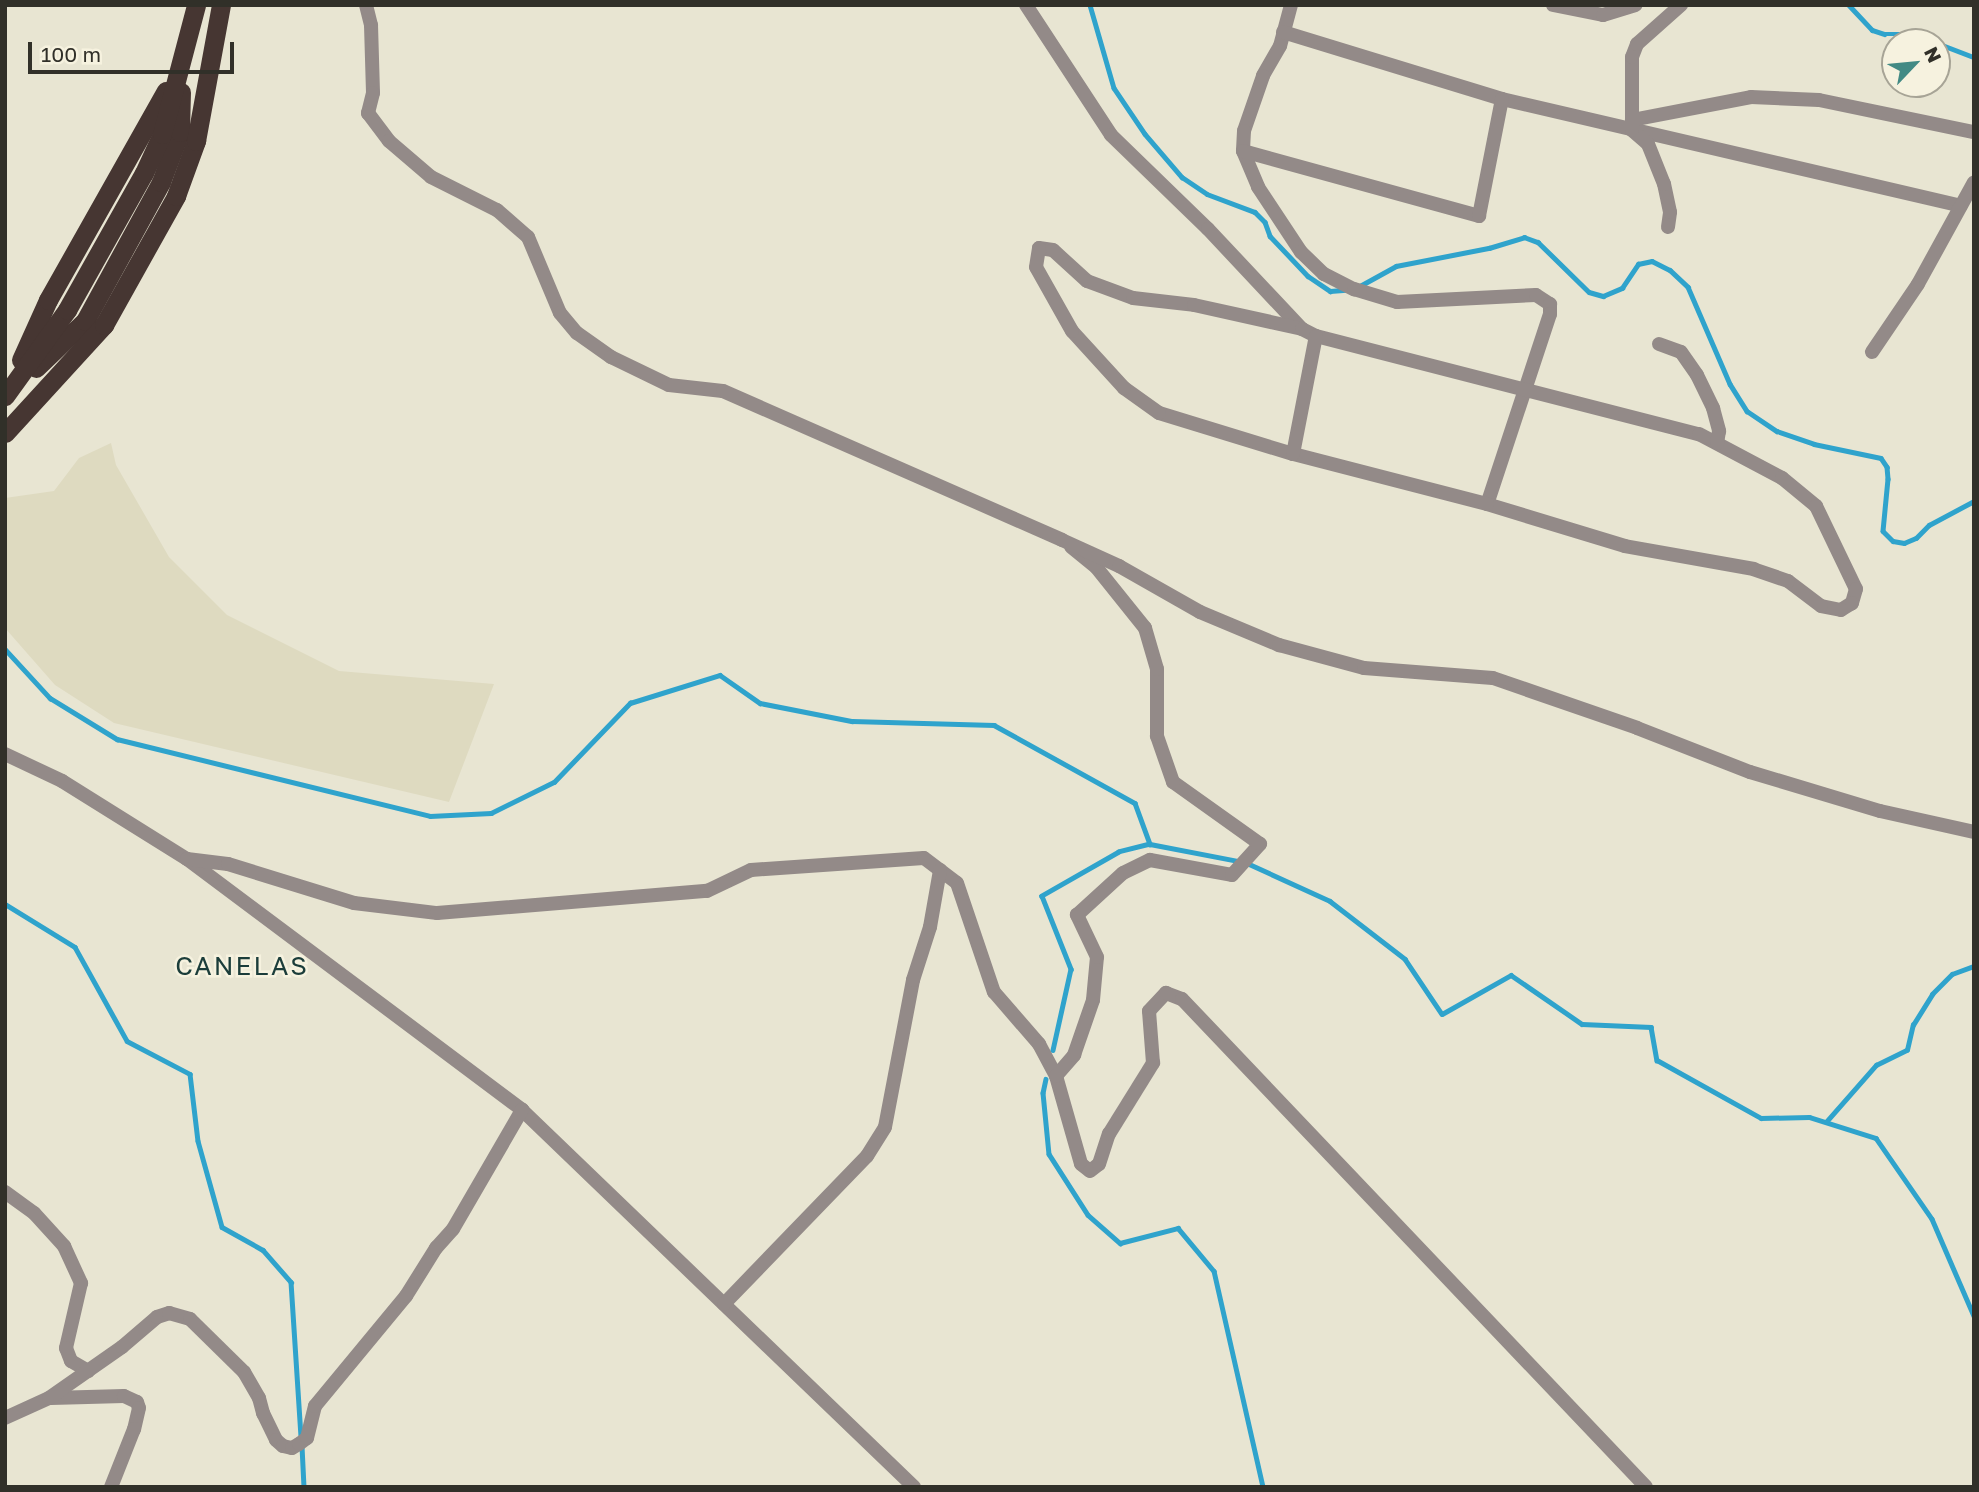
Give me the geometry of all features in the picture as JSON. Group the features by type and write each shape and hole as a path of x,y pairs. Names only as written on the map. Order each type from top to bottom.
{"highway":[{"path":"5,396 67,310 144,173 162,134 196,5"},
{"path":"5,433 104,325 176,196 196,141 220,5"}],"street":[{"path":"366,5 372,38 373,93 368,113 389,141 430,177 497,210 528,237 560,313 577,333 611,357 669,385 723,391 1119,566 1200,612 1279,645 1364,668 1493,678 1637,728 1750,772 1880,811 1974,832"},
{"path":"1026,5 1111,135 1208,229 1302,329"},
{"path":"1291,5 1244,131 1243,151 1258,187 1301,252 1324,274 1354,289 1397,302 1483,295 1536,295 1544,297 1550,304 1550,314 1523,388 1487,504"},
{"path":"1553,5 1603,15 1636,5"},
{"path":"1668,227 1670,212 1664,184 1648,144 1632,125 1633,51 1643,37 1681,5"},
{"path":"1283,32 1502,99 1632,125 1961,206"},
{"path":"1632,125 1751,97 1819,100 1974,132"},
{"path":"1243,151 1479,216 1502,99"},
{"path":"1872,352 1918,284 1974,182"},
{"path":"1039,248 1053,250 1087,281 1133,298 1194,305 1302,329 1317,336 1699,434 1782,478 1816,506 1856,589 1852,603 1841,610 1821,606 1788,581 1754,569 1625,546 1487,504 1293,454 1159,413 1124,388 1072,331 1036,267 1039,248"},
{"path":"1293,454 1317,336"},
{"path":"1658,344 1681,352 1697,375 1713,408 1719,430 1717,443"},
{"path":"1056,1076 1074,1055 1093,1000 1097,957 1077,915 1123,873 1150,860 1232,875 1260,844 1172,782 1157,736 1157,668 1145,628 1096,567 1062,540"},
{"path":"5,754 62,781 187,859 522,1110 914,1487"},
{"path":"187,859 228,864 354,902 437,913 708,891 751,870 924,858 957,883 994,992 1039,1044 1056,1076 1081,1164 1090,1171 1100,1164 1110,1133 1153,1063 1149,1011 1166,993 1182,999 1646,1487"},
{"path":"724,1304 867,1156 885,1128 913,980 930,927 940,870"},
{"path":"5,1418 49,1398 157,1317 169,1312 190,1320 244,1372 259,1398 262,1413 276,1440 283,1446 292,1448 299,1444 307,1438 315,1406 406,1296 436,1248 453,1229 522,1110"},
{"path":"5,1192 34,1213 64,1246 81,1283 66,1348 71,1361 88,1371"},
{"path":"49,1398 124,1396 137,1402 139,1408 134,1429 111,1487"}],"shaded area":[{"path":"111,443 116,465 169,557 227,615 339,671 494,684 449,802 114,723 55,685 5,628 5,498 54,491 79,458"}],"waterway":[{"path":"1090,5 1114,88 1145,134 1182,177 1207,194 1255,212 1265,222 1270,236 1308,276 1330,291 1346,290"},
{"path":"1849,5 1872,30 1881,33"},
{"path":"1951,48 1974,57"},
{"path":"1358,287 1396,266 1489,248 1524,237 1538,242 1589,292 1603,296 1622,288 1638,264 1652,261 1670,270 1688,287 1730,384 1747,411 1777,431 1814,444 1881,458 1887,467 1888,479 1883,531 1893,541 1904,543 1916,538 1929,525 1974,501"},
{"path":"5,649 50,698 117,739 430,816 491,813 554,782 630,703 720,675 760,703 852,721 994,725 1135,803 1150,844 1119,852 1042,896 1071,969 1053,1050"},
{"path":"1150,844 1238,861"},
{"path":"1247,863 1330,901 1405,959 1442,1014 1511,975 1582,1024 1651,1027 1657,1060 1761,1118 1809,1117 1876,1138 1932,1219 1974,1316"},
{"path":"5,904 75,947 127,1041 190,1074 198,1141 222,1227 263,1250 291,1282 301,1437"},
{"path":"1826,1122 1876,1065 1907,1050 1913,1025 1932,994 1952,974 1974,966"},
{"path":"1046,1079 1043,1093 1049,1154 1088,1215 1120,1243 1178,1228 1214,1271 1263,1487"},
{"path":"302,1446 304,1487"}],"district":[{"name":"CANELAS","path":"242,966"}]}
